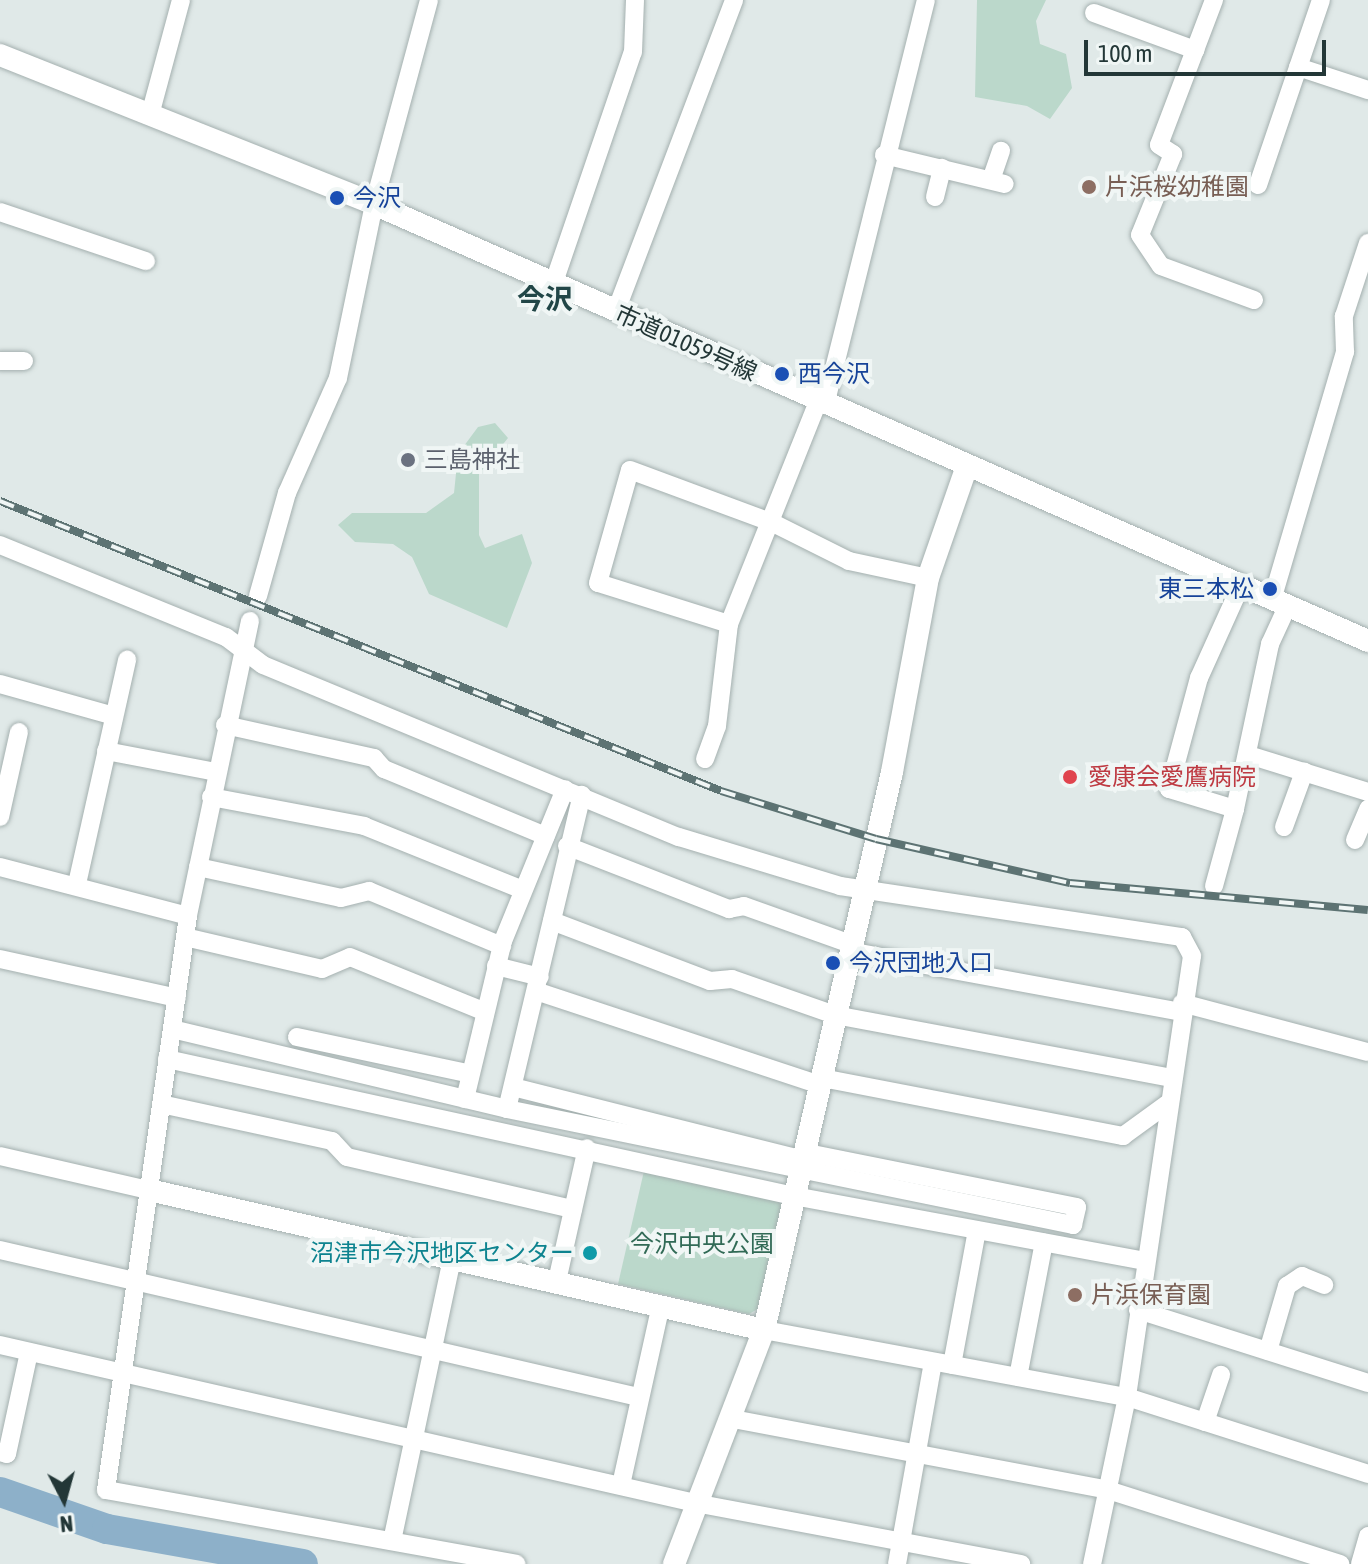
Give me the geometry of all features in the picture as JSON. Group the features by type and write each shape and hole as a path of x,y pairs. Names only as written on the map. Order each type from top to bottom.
{"street":[{"path":"150,115 181,0"},
{"path":"258,596 287,493 338,378 374,204 429,0"},
{"path":"553,285 633,52 635,0"},
{"path":"616,311 734,0"},
{"path":"705,759 717,726 729,624 821,403 926,0"},
{"path":"1214,0 1159,145 1173,154 1140,235 1161,266 1254,300"},
{"path":"1258,185 1321,0"},
{"path":"1094,13 1195,50"},
{"name":"市道01059号線","path":"0,55 374,204 1368,641"},
{"path":"1298,67 1368,90"},
{"path":"884,155 998,182 1001,151"},
{"path":"935,197 942,168"},
{"path":"0,212 146,261"},
{"path":"1214,886 1252,756 1270,644 1345,352 1344,316 1368,243"},
{"path":"0,361 24,361"},
{"path":"674,1564 695,1503 733,1419 764,1330 804,1162 928,578 967,466"},
{"path":"729,624 598,583 630,470 773,523 849,561 928,578"},
{"path":"0,545 226,637 244,652 679,837 863,889 1182,937 1192,956 1167,1104 1127,1397 1092,1564"},
{"path":"1235,809 1169,789 1199,678 1240,587"},
{"path":"250,621 225,725 188,916 126,1374 106,1490 516,1564"},
{"path":"77,884 127,660"},
{"path":"0,684 114,716"},
{"path":"225,725 374,758 384,769 546,836"},
{"path":"0,817 19,732"},
{"path":"106,751 216,772"},
{"path":"1252,756 1368,792"},
{"path":"1284,827 1304,772"},
{"path":"465,1099 467,1073 502,946 546,836 574,792"},
{"path":"507,1109 552,921 574,792"},
{"path":"211,797 364,826 523,890"},
{"path":"1355,840 1368,809"},
{"path":"567,846 729,909 744,906 850,947 1182,1007 1368,1052"},
{"path":"0,867 77,884 188,916"},
{"path":"198,867 341,898 369,891 502,946"},
{"path":"552,921 710,981 732,979 835,1015 1171,1078"},
{"path":"185,937 322,969 350,957 483,1011"},
{"path":"0,959 177,998"},
{"path":"496,966 538,984 821,1082 1123,1136 1167,1104"},
{"path":"172,1029 507,1109 804,1162 1077,1207 1073,1225 804,1162 513,1087"},
{"path":"297,1037 467,1073"},
{"path":"167,1059 587,1148 794,1196 1145,1261"},
{"path":"308,1088 310,1062"},
{"path":"161,1104 332,1141 347,1157 573,1209"},
{"path":"557,1281 587,1148"},
{"path":"0,1156 764,1330 1127,1397 1368,1474"},
{"path":"952,1365 977,1230"},
{"path":"1018,1377 1044,1242"},
{"path":"0,1250 638,1397"},
{"path":"392,1541 452,1258"},
{"path":"1268,1351 1287,1286 1302,1276 1324,1285"},
{"path":"621,1485 638,1397 661,1305"},
{"path":"1138,1310 1368,1383"},
{"path":"0,1345 695,1503 1021,1564"},
{"path":"0,1452 7,1454 29,1352"},
{"path":"897,1564 933,1362"},
{"path":"1205,1422 1221,1375"},
{"path":"733,1419 919,1450 1108,1490 1340,1564"},
{"path":"1360,1564 1368,1536"}],"green space":[{"path":"977,0 1046,0 1036,21 1040,44 1066,54 1072,88 1050,119 1027,106 975,97"},
{"path":"495,423 508,438 479,474 479,535 485,548 522,534 532,563 507,628 429,594 412,557 393,544 355,542 338,525 352,513 426,513 454,493 458,454 478,427"},
{"name":"今沢中央公園","path":"644,1171 780,1202 785,1212 763,1306 749,1314 618,1284"}],"waterway":[{"path":"0,1492 107,1529 303,1564"}],"railway":[{"path":"0,501 721,791 876,839 1070,883 1368,910"}],"place":[{"name":"片浜桜幼稚園","path":"1089,187"},
{"name":"今沢","path":"337,198"},
{"name":"西今沢","path":"782,374"},
{"name":"三島神社","path":"408,460"},
{"name":"東三本松","path":"1270,589"},
{"name":"愛康会愛鷹病院","path":"1070,777"},
{"name":"今沢団地入口","path":"833,963"},
{"name":"沼津市今沢地区センター","path":"590,1253"},
{"name":"片浜保育園","path":"1075,1295"}],"district":[{"name":"今沢","path":"545,299"}]}
